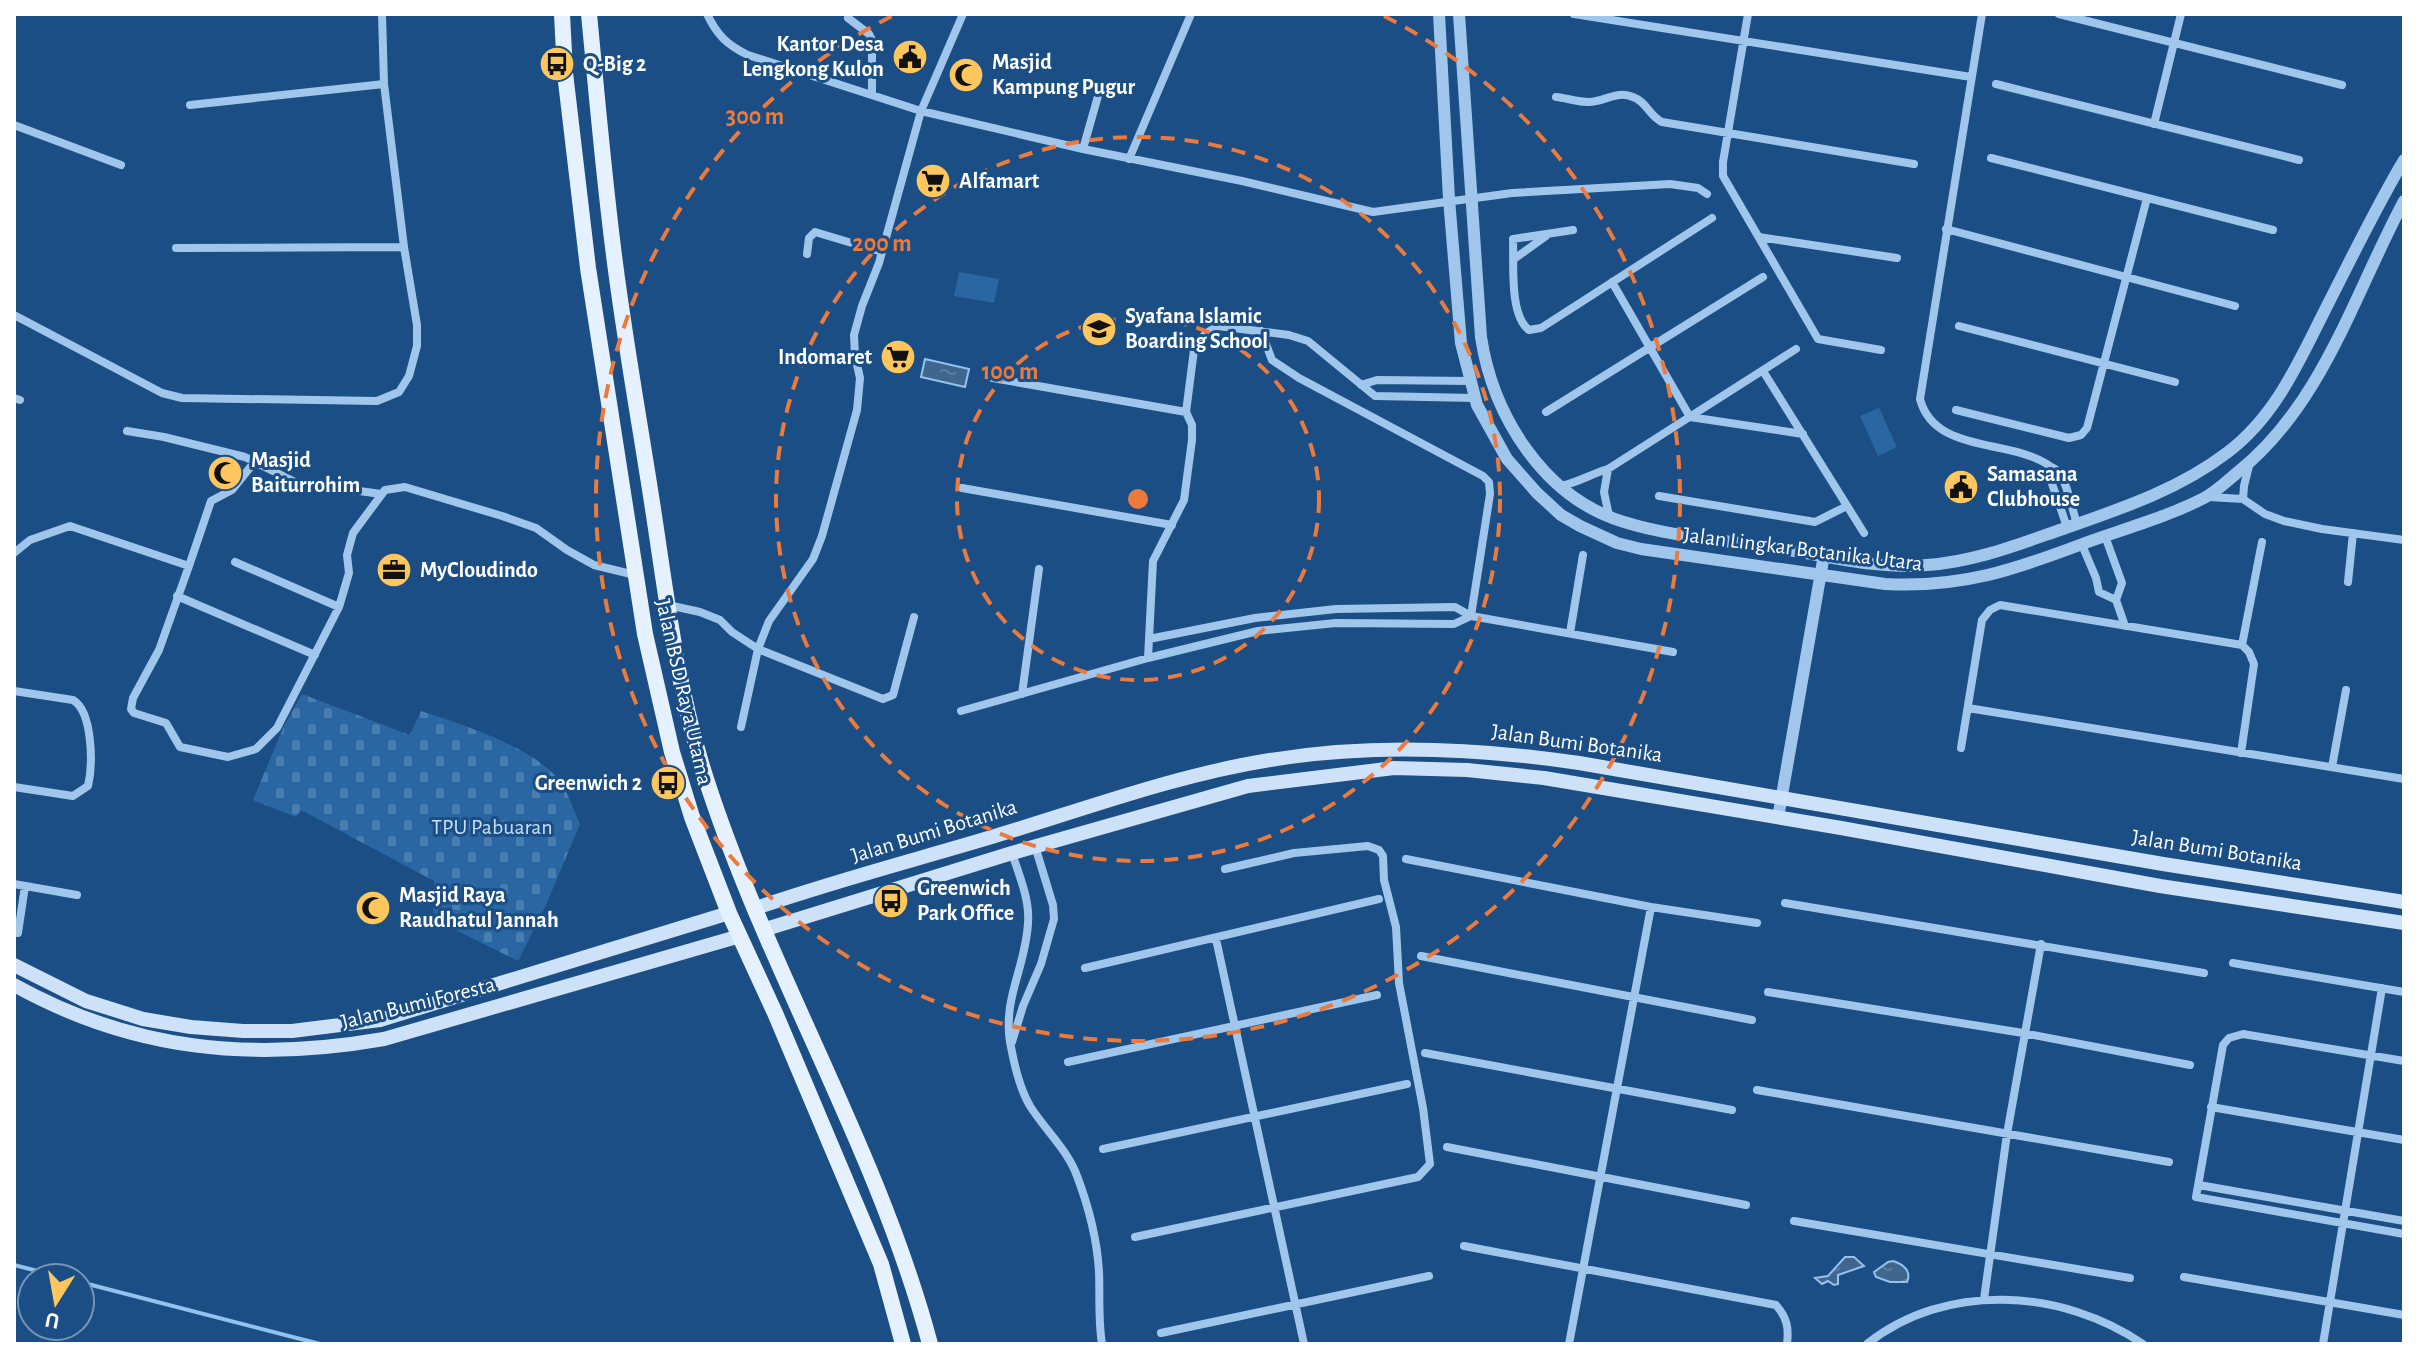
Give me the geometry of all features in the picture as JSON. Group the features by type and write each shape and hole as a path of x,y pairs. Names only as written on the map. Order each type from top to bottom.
{"main road":[{"name":"Jalan BSD Raya Utama","path":"562,14 565,73 588,268 647,646 672,752 692,817 729,913 881,1264 903,1344"},
{"name":"Jalan BSD Raya Utama","path":"589,14 615,262 686,706 725,833 905,1259 930,1344"},
{"path":"588,268 615,262"},
{"name":"Jalan Bumi Botanika","path":"756,908 1226,768 1271,759 1369,750 1500,752 2404,902"},
{"path":"1271,759 1276,781"},
{"name":"Jalan Bumi Botanika","path":"766,929 1179,803 1276,781 1394,768 1467,770 1544,778 2160,886 2404,923"},
{"path":"2160,886 2163,864"},
{"name":"Jalan Bumi Foresta","path":"14,965 86,1001 143,1019 191,1027 292,1031 380,1020 729,913"},
{"name":"Jalan Bumi Foresta","path":"14,985 87,1019 146,1037 254,1051 331,1048 384,1039 740,936"},
{"path":"440,1002 446,1021"}],"street":[{"path":"14,315 148,386 182,398 377,401 399,392 409,376 417,346 417,325 384,84 382,14"},
{"path":"707,14 715,31 729,46 748,55 921,111 1373,212 1449,199 1670,184 1698,188 1707,194"},
{"path":"741,727 758,649 769,621 813,559 822,536 860,390 854,335 882,252 921,111 963,14"},
{"path":"1129,159 1191,14"},
{"name":"Jalan Lingkar Botanika Utara","path":"1439,14 1461,343 1475,398 1496,442 1521,475 1561,515 1617,543 1641,549 1820,576 1910,585 1958,583 2082,545 2206,497 2250,462 2282,429 2310,392 2404,201"},
{"name":"Jalan Lingkar Botanika Utara","path":"1459,14 1481,337 1489,377 1507,421 1526,448 1561,486 1609,516 1658,530 1904,567 1929,565 1981,556 2072,526 2134,504 2195,476 2263,420 2287,384 2403,165"},
{"path":"1574,14 1971,77"},
{"path":"1748,14 1723,176 1818,339 1881,350"},
{"path":"1982,14 1920,385 1923,411 1932,423 1948,435 2019,451 2049,466 2049,475 2072,526"},
{"path":"2059,14 2342,85"},
{"path":"2154,124 2181,14"},
{"path":"848,18 872,40 872,95"},
{"path":"190,105 384,84"},
{"path":"1996,84 2299,160"},
{"path":"1556,97 1587,102 1611,95 1632,96 1645,104 1655,119 1914,164"},
{"path":"1083,149 1098,96"},
{"path":"14,125 121,165"},
{"path":"1991,158 2273,230"},
{"path":"1956,410 2069,438 2081,435 2087,428 2147,198"},
{"path":"1573,230 1513,239 1516,309 1522,325 1529,330 1541,328 1712,218"},
{"path":"1946,229 2235,306"},
{"path":"807,254 809,238 815,232 882,252"},
{"path":"1514,259 1549,234"},
{"path":"1759,237 1897,258"},
{"path":"176,248 404,247"},
{"path":"1546,412 1763,277"},
{"path":"1612,282 1690,417"},
{"path":"1148,658 1153,561 1184,500 1192,440 1192,425 1186,412 1194,350 1205,334 1218,326 1308,341 1322,349 1375,396 1475,398"},
{"path":"1959,326 2175,382"},
{"path":"1261,331 1272,360 1299,378 1489,482 1490,494 1471,616"},
{"path":"1561,486 1585,481 1597,472 1608,469 1796,349"},
{"path":"1763,371 1864,533"},
{"path":"987,377 1186,412"},
{"path":"1361,385 1377,380 1469,381"},
{"path":"1690,417 1803,434"},
{"path":"127,431 199,444 256,460 295,482 381,494"},
{"path":"256,460 232,490 211,501 159,650 133,698 131,709 134,713 166,723 180,747 228,757 256,749 277,728 339,607 349,573 349,544 359,522 381,494 390,489 405,487 502,516 536,528 594,565 635,575"},
{"path":"2243,499 2250,462"},
{"path":"1608,469 1604,492 1609,516"},
{"path":"962,488 1172,525"},
{"path":"1659,496 1815,522 1847,506"},
{"path":"2206,497 2243,499 2265,514 2284,521 2404,540"},
{"path":"14,553 30,540 70,526 189,566"},
{"path":"2348,582 2353,533"},
{"path":"2105,536 2122,583 2116,600 2125,626"},
{"path":"2242,645 2262,542"},
{"path":"2082,545 2099,592 2116,600"},
{"path":"1570,633 1583,555"},
{"path":"1778,818 1824,555"},
{"path":"235,562 339,607"},
{"path":"1022,694 1039,569"},
{"path":"177,596 315,655"},
{"path":"668,605 720,620 758,649 883,699 893,695 914,617"},
{"path":"1961,748 1982,620 1990,610 2000,605 2242,645 2254,664 2241,753"},
{"path":"1149,639 1255,618 1336,609 1455,607 1471,616 1673,652"},
{"path":"961,711 1148,658 1258,631 1336,623 1454,624 1471,616"},
{"path":"2332,767 2346,690"},
{"path":"14,691 73,700 80,704 87,721 91,775 88,786 73,796 14,787"},
{"path":"1968,708 2404,779"},
{"path":"1011,1046 1054,919 1053,905 1035,846"},
{"path":"1135,1237 1418,1177 1427,1170 1432,1158 1399,983 1396,927 1386,891 1383,856 1379,850 1368,846 1294,853 1225,869"},
{"path":"1012,853 1025,895 1028,922 1008,1011 1011,1046 1031,1107 1077,1174 1099,1269 1102,1344"},
{"path":"1406,859 1651,907 1757,923"},
{"path":"14,884 77,895"},
{"path":"18,933 25,886"},
{"path":"1085,968 1379,899"},
{"path":"1785,903 2204,973"},
{"path":"1569,1344 1651,907"},
{"path":"1216,939 1304,1344"},
{"path":"1984,1299 2023,1033 2041,944"},
{"path":"1421,956 1752,1020"},
{"path":"2233,963 2404,992"},
{"path":"2323,1344 2382,988"},
{"path":"1768,992 2023,1033 2190,1065"},
{"path":"1068,1062 1377,995"},
{"path":"2404,1061 2235,1035 2223,1045 2196,1197 2404,1234"},
{"path":"1425,1053 1732,1110"},
{"path":"1103,1149 1407,1084"},
{"path":"1757,1090 2169,1162"},
{"path":"2211,1107 2404,1140"},
{"path":"1447,1147 1746,1205"},
{"path":"2199,1185 2404,1221"},
{"path":"1794,1221 2130,1278"},
{"path":"1464,1246 1776,1305 1788,1325 1787,1344"},
{"path":"1161,1333 1429,1276"},
{"path":"2184,1277 2404,1315"},
{"path":"1867,1344 1913,1316 1984,1299 2029,1300 2099,1317 2143,1344"}],"green space":[{"path":"959,272 999,279 994,303 954,296"},
{"path":"1879,408 1897,447 1878,456 1860,416"},
{"name":"TPU Pabuaran","path":"302,694 410,735 421,711 457,723 498,739 535,759 562,784 580,824 546,905 518,961 433,919 434,881 301,810 296,817 253,800 284,726"}],"water":[{"path":"925,359 969,369 965,387 921,377"},
{"path":"1845,1257 1854,1257 1864,1266 1838,1275 1838,1284 1834,1285 1828,1281 1822,1284 1815,1278 1828,1276"},
{"path":"1893,1261 1906,1268 1907,1282 1890,1282 1876,1277 1874,1272"}],"waterway":[{"path":"96,1286 320,1344"}],"place":[{"name":"Kantor Desa Lengkong Kulon","path":"910,57"},
{"name":"Q-Big 2","path":"557,64"},
{"name":"Masjid Kampung Pugur","path":"966,75"},
{"name":"Alfamart","path":"933,181"},
{"name":"Syafana Islamic Boarding School","path":"1099,329"},
{"name":"Indomaret","path":"898,357"},
{"name":"Masjid Baiturrohim","path":"225,473"},
{"name":"Samasana Clubhouse","path":"1961,487"},
{"name":"MyCloudindo","path":"394,570"},
{"name":"Greenwich 2","path":"668,783"},
{"name":"Greenwich Park Office","path":"891,901"},
{"name":"Masjid Raya Raudhatul Jannah","path":"373,908"}]}
